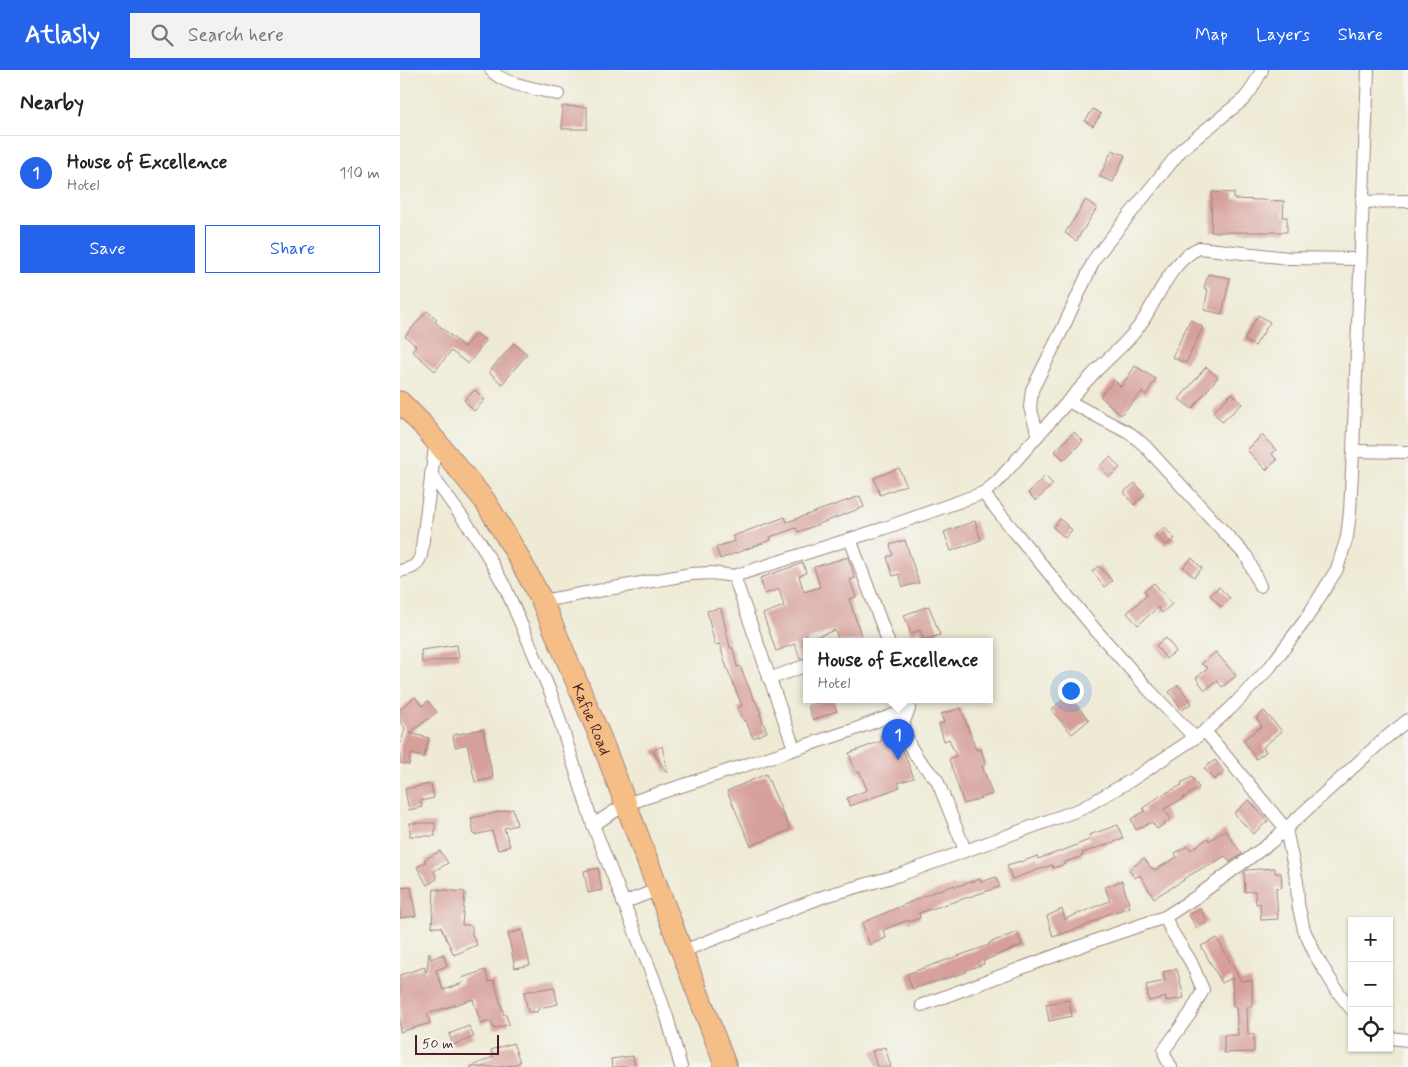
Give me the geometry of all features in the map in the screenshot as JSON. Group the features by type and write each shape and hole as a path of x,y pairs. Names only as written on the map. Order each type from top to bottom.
{"highway":[{"name":"Kafue Road","path":"400,402 436,440 496,516 542,601 601,739 726,1067"}],"street":[{"path":"491,70 495,75 504,80 558,94"},
{"path":"1038,435 1030,407 1032,390 1095,258 1182,149 1244,99 1252,90 1262,70"},
{"path":"683,951 825,896 899,875 1081,809 1130,781 1200,734 1232,708 1270,667 1306,620 1337,569 1347,537 1354,451 1368,70"},
{"path":"1362,202 1408,201"},
{"path":"542,601 691,574 712,573 734,576 850,539 983,493 996,483 1068,401 1139,326 1170,275 1190,252 1199,248 1288,258 1360,259"},
{"path":"1068,401 1131,434 1144,445 1247,558 1260,586"},
{"path":"400,571 412,568 419,563 436,440"},
{"path":"1354,451 1408,452"},
{"path":"431,474 480,542 506,589 552,696 594,825 664,1009 681,1067"},
{"path":"983,493 1093,627 1149,690 1200,734 1286,829 1297,882 1298,904 1304,930 1317,958 1350,1007"},
{"path":"850,539 887,638"},
{"path":"734,576 794,748"},
{"path":"769,679 803,666"},
{"path":"594,825 626,804 850,731 908,704"},
{"path":"908,704 904,721 905,732 910,746 918,759 937,780 965,850"},
{"path":"922,1005 1165,917 1196,897 1270,843 1383,740 1408,720"},
{"path":"624,903 659,889"},
{"path":"1165,917 1171,930 1192,962 1203,990 1190,1014 1164,1050 1171,1067"},
{"path":"1393,1038 1408,1040"}],"building":[{"path":"562,106 587,107 587,129 562,129"},
{"path":"1093,109 1101,114 1093,126 1085,121"},
{"path":"1112,150 1125,155 1113,182 1100,177"},
{"path":"1212,192 1234,193 1234,199 1284,201 1283,217 1287,217 1287,232 1211,232"},
{"path":"1086,200 1097,208 1076,241 1065,233"},
{"path":"1208,274 1230,278 1222,314 1204,310 1208,290 1204,288"},
{"path":"427,311 437,319 435,322 464,347 476,333 486,341 468,364 451,351 435,371 412,351 416,346 405,336"},
{"path":"1258,315 1270,322 1255,346 1244,340"},
{"path":"1190,320 1202,326 1202,329 1186,363 1172,357"},
{"path":"514,343 527,354 502,384 489,372"},
{"path":"1135,366 1156,379 1146,395 1142,392 1121,415 1100,396 1114,380 1121,387"},
{"path":"1206,367 1218,377 1192,409 1179,399"},
{"path":"475,390 485,400 474,411 464,400"},
{"path":"1232,393 1242,404 1222,422 1213,412"},
{"path":"1074,432 1083,441 1064,460 1055,451"},
{"path":"1262,435 1276,450 1272,454 1277,460 1266,470 1247,450"},
{"path":"1110,457 1120,468 1109,477 1100,466"},
{"path":"899,468 906,485 880,495 874,478"},
{"path":"1045,476 1053,484 1036,501 1028,493"},
{"path":"1135,483 1145,495 1134,505 1124,492"},
{"path":"860,496 864,507 798,532 796,528 770,537 771,540 720,559 716,547 735,541 733,536 785,517 787,522"},
{"path":"1060,519 1072,530 1065,538 1053,527"},
{"path":"975,521 981,540 951,551 944,532"},
{"path":"1164,527 1175,539 1165,545 1155,535"},
{"path":"905,540 919,583 903,587 899,574 893,576 887,557 893,555 890,545"},
{"path":"848,557 855,578 850,580 856,597 849,599 862,638 838,638 835,630 813,638 803,638 803,658 800,659 795,644 776,651 763,614 784,606 779,589 765,594 760,578 803,563 806,573 799,576 804,592 820,587 814,567"},
{"path":"1192,558 1202,568 1194,577 1183,567"},
{"path":"1099,566 1112,581 1104,587 1092,571"},
{"path":"1154,583 1172,604 1162,613 1158,607 1138,625 1127,613 1147,595 1144,591"},
{"path":"1219,587 1230,598 1221,607 1210,595"},
{"path":"929,606 940,635 923,638 920,630 911,634 904,615"},
{"path":"721,608 730,648 733,648 737,667 740,666 761,713 767,732 753,738 746,721 744,721 737,708 742,706 724,660 720,644 715,645 707,611"},
{"path":"1166,638 1176,651 1166,659 1156,645"},
{"path":"457,645 459,658 422,663 421,650"},
{"path":"1216,652 1236,676 1222,687 1217,681 1205,690 1196,678 1208,668 1201,664"},
{"path":"1178,685 1192,703 1182,710 1169,692"},
{"path":"1068,695 1089,720 1072,734 1051,710"},
{"path":"415,697 422,706 428,701 437,712 410,733 429,738 424,757 411,754 409,765 400,763 400,747 405,728 400,722 400,709"},
{"path":"816,703 834,703 837,711 813,720 808,706"},
{"path":"961,708 976,750 981,749 986,765 982,766 992,794 964,804 949,759 956,756 949,739 944,741 939,724 944,723 941,714"},
{"path":"1264,711 1282,731 1263,747 1266,752 1256,759 1243,740 1262,726 1256,718"},
{"path":"483,729 493,778 475,782 467,744 455,747 453,735"},
{"path":"895,730 914,778 898,783 900,787 850,806 847,798 867,790 860,772 856,773 849,753 882,741 880,736"},
{"path":"662,746 668,773 653,751"},
{"path":"1215,760 1224,772 1214,780 1204,768"},
{"path":"766,774 790,830 751,846 727,791"},
{"path":"1192,777 1199,788 1164,809 1171,819 1157,829 1152,822 1136,830 1131,819 1145,811 1143,808 1160,796 1182,785 1181,783"},
{"path":"431,784 434,798 420,801 422,807 409,810 405,789"},
{"path":"1249,800 1268,821 1253,834 1234,813"},
{"path":"513,809 517,825 504,828 510,846 498,850 492,831 474,835 471,818"},
{"path":"410,823 435,823 435,836 410,836"},
{"path":"1118,825 1123,839 1082,853 1083,856 1065,862 1066,864 1053,868 1052,865 1012,879 1007,865 1037,856 1038,859 1067,849 1091,839 1089,835"},
{"path":"1225,830 1242,854 1230,862 1225,856 1183,879 1154,898 1140,875 1135,878 1129,870 1144,858 1152,869 1155,870 1177,857 1175,853 1188,846 1191,850 1208,838 1209,841"},
{"path":"440,851 448,863 434,871 437,879 427,885 417,867 426,862 424,860"},
{"path":"598,868 602,890 588,893 584,871"},
{"path":"1275,868 1275,873 1281,873 1282,887 1276,888 1278,919 1261,920 1260,903 1256,904 1255,891 1245,892 1244,872 1247,870"},
{"path":"996,877 1000,887 919,913 920,918 909,922 908,920 883,930 886,938 870,945 862,923 936,891 980,879 981,882"},
{"path":"1122,881 1130,907 1106,915 1088,925 1053,937 1047,916 1062,909 1065,919 1110,901 1105,887"},
{"path":"411,887 416,916 400,918 400,888"},
{"path":"434,889 465,892 462,925 472,927 472,934 477,945 454,955 441,927 432,927"},
{"path":"1201,909 1208,922 1197,929 1189,915"},
{"path":"522,930 530,965 515,968 508,934"},
{"path":"1017,932 1022,945 983,961 984,964 966,970 967,972 912,989 907,974 989,945 989,943"},
{"path":"1217,938 1241,981 1252,980 1252,1007 1247,1007 1248,1035 1254,1034 1254,1052 1224,1053 1224,1035 1238,1035 1236,1007 1233,1007 1232,978 1222,983 1201,946"},
{"path":"429,952 431,959 443,954 447,966 436,970 443,990 463,983 462,978 485,970 489,982 494,980 504,1015 506,1015 509,1024 494,1029 491,1021 481,1024 473,999 427,1014 430,1023 400,1032 400,975 425,967 425,971 427,971"},
{"path":"1177,969 1184,998 1166,1001 1166,997 1149,1001 1146,985 1165,981 1163,972"},
{"path":"554,987 558,1004 539,1008 537,1012 528,1012 524,992"},
{"path":"1069,1000 1072,1016 1049,1021 1046,1004"},
{"path":"469,1026 474,1037 453,1045 449,1034"},
{"path":"513,1043 520,1062 511,1066 501,1067 470,1067 493,1057 491,1050"},
{"path":"885,1047 891,1067 877,1067 872,1051"},
{"path":"633,1056 635,1067 612,1067 611,1059"}],"place":[{"name":"House of Excellence","path":"898,760"}]}
